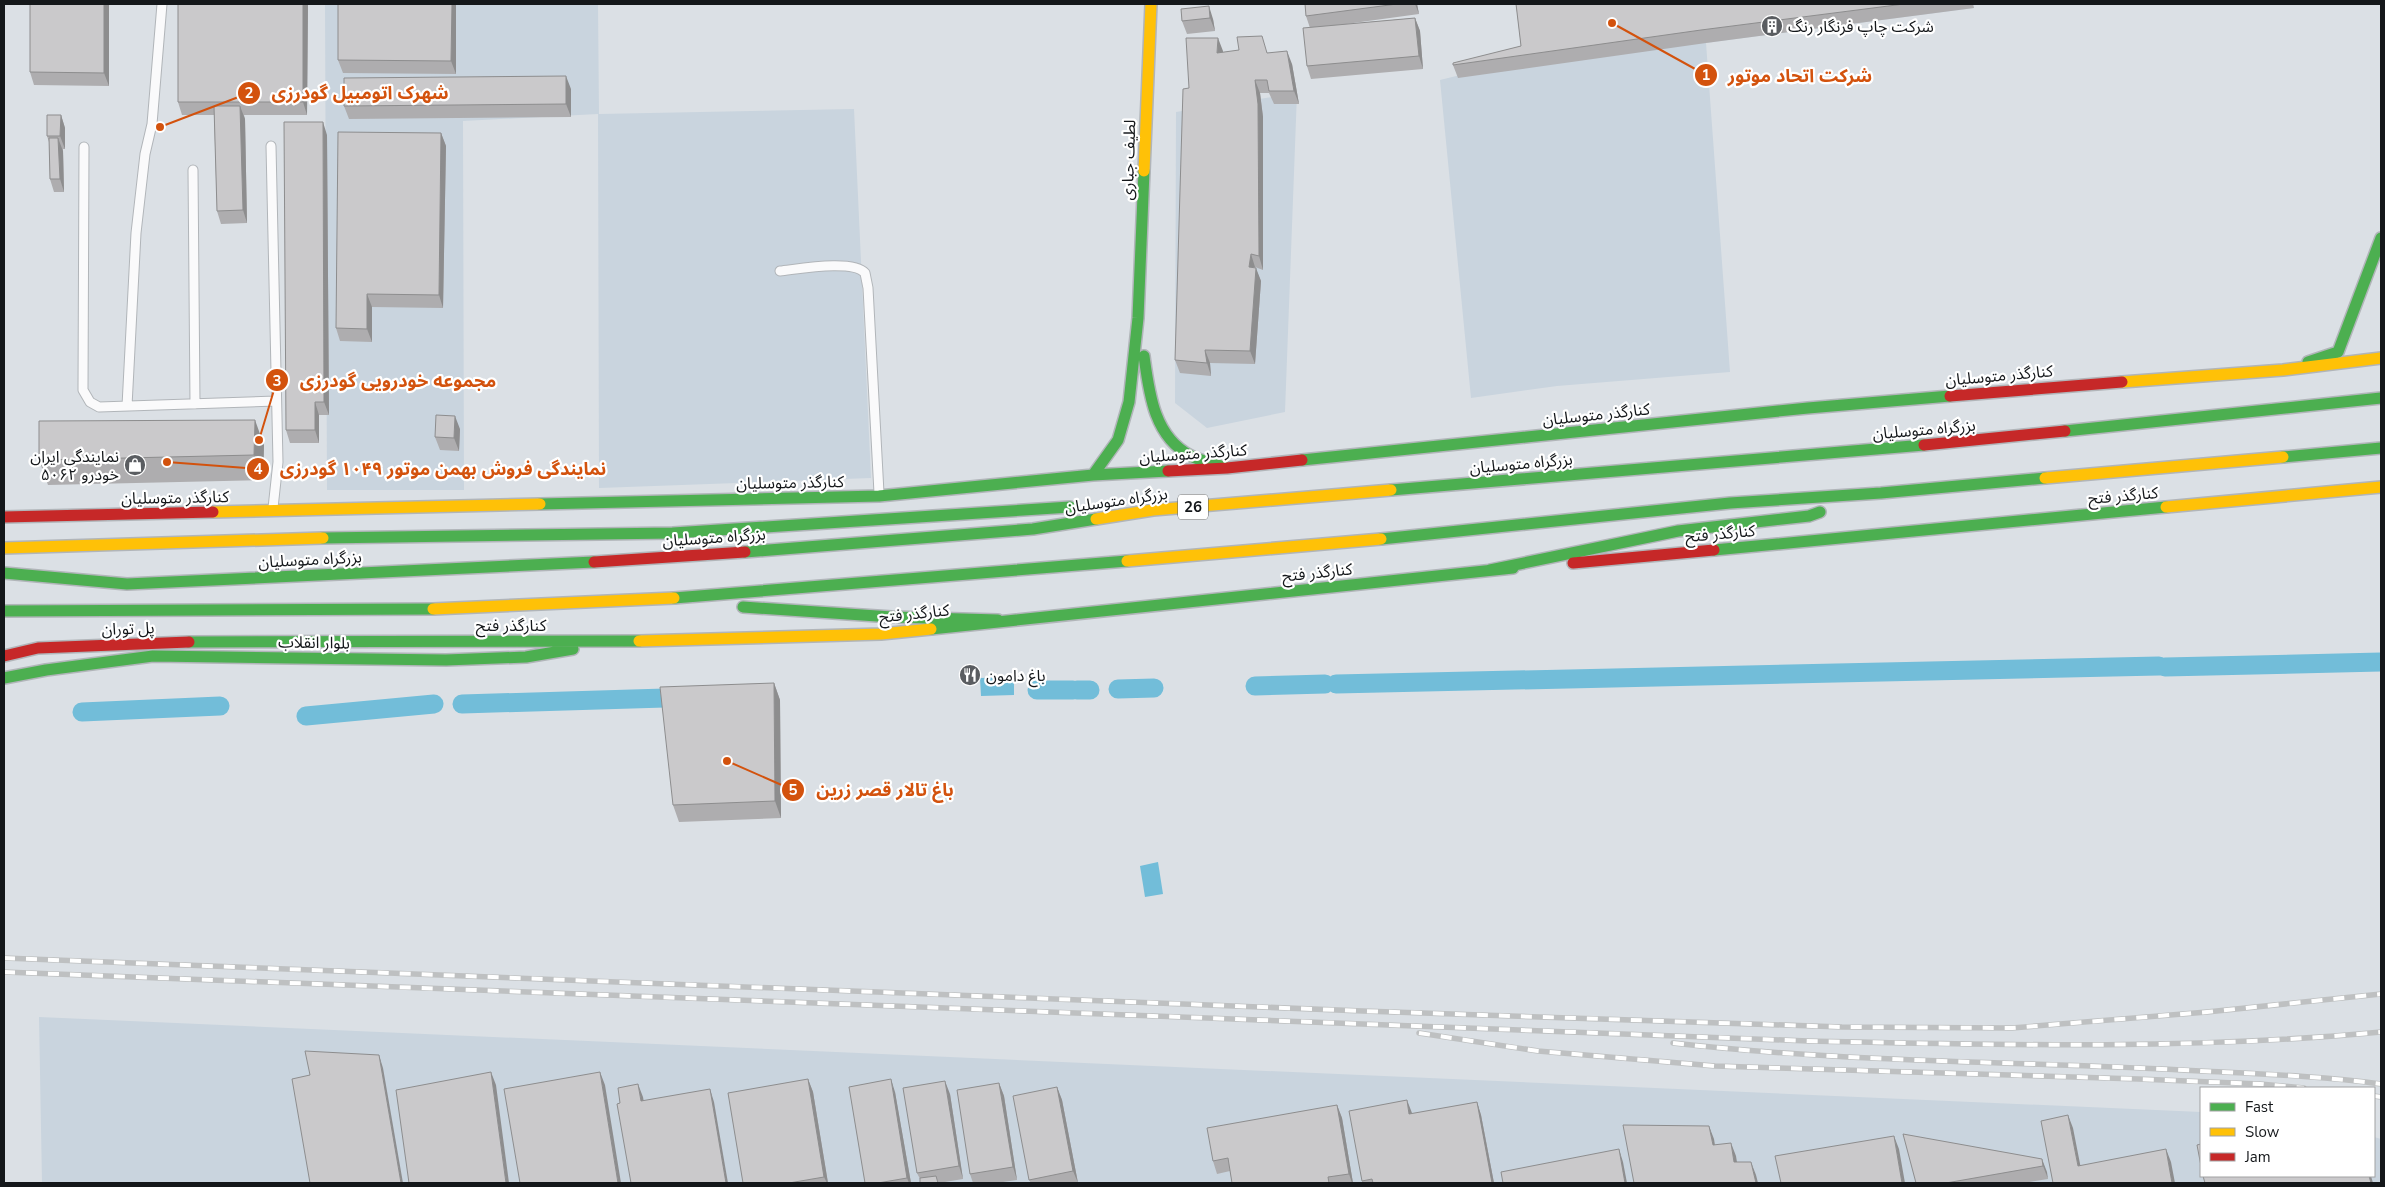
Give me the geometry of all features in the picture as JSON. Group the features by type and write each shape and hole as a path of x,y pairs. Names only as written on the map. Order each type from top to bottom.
{"main road":[{"name":"لطیف جباری","path":"1138,318 1151,4"},
{"path":"2283,370 2338,352 2346,338 2362,285 2381,238"},
{"path":"2364,319 2365,309 2381,270"},
{"path":"1138,318 1149,395 1158,421 1173,442 1190,456 1228,468"},
{"path":"1093,475 1118,440 1129,402 1138,318"},
{"path":"2366,345 2378,359"},
{"name":"کنارگذر متوسلیان","path":"4,517 879,496 1093,475 1228,468 1808,408 2028,388 2283,370 2378,359"},
{"name":"بزرگراه متوسلیان","path":"4,573 127,584 649,558 1033,529 1153,510 1930,445 2381,398"},
{"path":"4,611 463,609 644,600 1178,558 1455,533 1730,502 1881,493 2381,448"},
{"name":"کنارگذر فتح","path":"254,641 624,641 881,634 998,620 1490,570 2381,489"},
{"path":"1490,570 1678,531 1809,516 1881,493"},
{"path":"4,548 379,537 673,533 1082,506"},
{"path":"1101,506 1153,510"},
{"path":"644,600 892,617 998,620"},
{"name":"پل توران","path":"4,656 38,648 110,644 254,641"},
{"name":"بلوار انقلاب","path":"4,678 46,670 153,656 446,660 526,657 624,641"}],"lane":[{"path":"127,406 136,233 145,154 152,124 162,4"},
{"path":"271,146 278,462 272,511"},
{"path":"84,147 83,390 90,402 99,407 276,401"},
{"path":"193,170 195,404"},
{"path":"780,270 843,266 859,268 865,273 868,288 879,496"}],"shaded area":[{"path":"325,4 598,4 599,114 854,109 871,478 599,488 598,114 463,121 464,490 327,490"},
{"path":"1519,4 1973,4 1974,8 1706,43 1730,372 1557,386 1471,398 1440,80 1525,59"},
{"path":"1297,93 1285,412 1207,428 1175,403 1176,112"},
{"path":"39,1017 2200,1112 2200,1177 2375,1177 2375,1137 2381,1139 2381,1183 42,1183"}],"water":[{"path":"1014,677 1014,695 981,696 980,678"},
{"path":"1158,862 1163,894 1145,897 1140,866"}],"building":[{"path":"30,4 104,4 104,73 30,72"},
{"path":"178,4 303,4 303,102 178,102"},
{"path":"338,4 452,4 451,61 338,60"},
{"path":"1305,4 1397,4 1306,16"},
{"path":"1516,4 1904,4 1453,65 1453,63 1521,46"},
{"path":"1209,6 1210,18 1182,21 1181,9"},
{"path":"1415,18 1419,56 1307,66 1303,28"},
{"path":"1262,36 1267,53 1287,51 1294,91 1269,91 1267,80 1255,80 1258,104 1259,256 1251,254 1249,267 1256,268 1250,351 1205,350 1207,363 1175,360 1183,89 1189,88 1186,38 1218,38 1217,53 1239,50 1237,37"},
{"path":"566,76 566,104 344,106 344,78"},
{"path":"214,106 240,106 243,210 217,211"},
{"path":"47,115 61,115 60,136 47,136"},
{"path":"284,122 323,122 324,402 315,402 315,430 286,430"},
{"path":"338,132 441,133 439,295 367,294 367,329 336,328"},
{"path":"49,138 58,138 60,179 50,179"},
{"path":"436,415 455,416 454,438 435,437"},
{"path":"255,420 254,455 39,460 39,421"},
{"path":"774,683 775,801 673,805 660,687"},
{"path":"305,1051 379,1055 401,1183 310,1183 292,1079 310,1075"},
{"path":"491,1072 506,1183 409,1183 396,1090"},
{"path":"600,1072 618,1183 520,1183 504,1089"},
{"path":"808,1079 824,1177 789,1183 743,1183 728,1093"},
{"path":"891,1079 907,1178 878,1183 865,1183 849,1087"},
{"path":"945,1081 959,1166 917,1173 903,1088"},
{"path":"999,1083 1013,1167 970,1174 957,1090"},
{"path":"638,1084 641,1101 710,1089 726,1183 631,1183 617,1104 620,1103 618,1088"},
{"path":"1057,1087 1073,1171 1029,1180 1013,1096"},
{"path":"1407,1100 1409,1114 1477,1102 1492,1183 1373,1183 1372,1179 1362,1181 1349,1111"},
{"path":"1337,1105 1349,1174 1328,1177 1329,1183 1232,1183 1228,1158 1213,1161 1207,1128"},
{"path":"2068,1115 2078,1166 2166,1149 2172,1183 2053,1183 2041,1121"},
{"path":"1623,1125 1709,1126 1713,1145 1731,1143 1734,1162 1751,1162 1756,1183 1634,1183"},
{"path":"1903,1134 2042,1159 2043,1166 1946,1183 1916,1183"},
{"path":"1894,1136 1902,1183 1781,1183 1775,1156"},
{"path":"2200,1144 2200,1161 2197,1145"},
{"path":"1619,1149 1625,1183 1503,1183 1501,1172"},
{"path":"936,1176 938,1183 920,1183 920,1178"},
{"path":"2203,1177 2369,1177 2371,1183 2205,1183"}],"waterway":[{"path":"2165,667 2381,662"},
{"path":"1336,684 2159,666"},
{"path":"1255,686 1325,684"},
{"path":"1118,689 1154,688"},
{"path":"1037,690 1073,690"},
{"path":"1077,690 1090,690"},
{"path":"462,704 665,698"},
{"path":"306,716 434,704"},
{"path":"82,712 220,706"}],"railway":[{"path":"4,958 1363,1011 1842,1027 2012,1028 2207,1012 2381,994"},
{"path":"4,972 1808,1041 2023,1045 2166,1044 2238,1042 2381,1032"},
{"path":"1419,1033 1538,1051 1715,1066 2138,1079 2293,1087"},
{"path":"1673,1043 1739,1050 1871,1058 2268,1074 2381,1084"},
{"path":"2375,1096 2381,1097"}],"traffic: fast":[{"path":"1093,475 1118,440 1129,402 1138,318 1144,171"},
{"path":"2308,362 2338,352 2381,238"},
{"path":"1144,356 1151,399 1161,426 1169,438 1191,456 1224,467"},
{"path":"1302,460 1808,408 1950,396"},
{"path":"2065,431 2381,398"},
{"path":"1391,490 1924,445"},
{"path":"2283,457 2381,448"},
{"path":"540,504 879,496 1093,475 1168,471"},
{"path":"1381,539 1730,503 1881,493 2045,478"},
{"path":"673,533 1070,507"},
{"path":"1714,550 2166,507"},
{"path":"1490,570 1678,531 1809,516 1820,512"},
{"path":"745,552 1033,529 1096,519"},
{"path":"323,538 673,533"},
{"path":"674,598 1127,561"},
{"path":"4,573 127,584 594,562"},
{"path":"931,629 1513,568"},
{"path":"743,607 892,617 998,620"},
{"path":"4,611 433,609"},
{"path":"189,642 639,641"},
{"path":"4,678 46,670 153,656 446,660 526,657 573,649"}],"traffic: slow":[{"path":"1144,171 1151,4"},
{"path":"2122,382 2283,370 2381,358"},
{"path":"2045,478 2283,457"},
{"path":"2166,507 2381,487"},
{"path":"1096,519 1153,510 1391,490"},
{"path":"213,512 540,504"},
{"path":"4,548 323,538"},
{"path":"1127,561 1381,539"},
{"path":"433,609 674,598"},
{"path":"639,641 881,634 931,629"}],"traffic: jam":[{"path":"1950,396 2122,382"},
{"path":"1924,445 2065,431"},
{"path":"1168,471 1227,468 1302,460"},
{"path":"4,517 213,512"},
{"path":"1573,563 1714,550"},
{"path":"594,562 745,552"},
{"path":"4,656 38,648 189,642"}],"place":[{"name":"شرکت اتحاد موتور","path":"1612,23"},
{"name":"شرکت چاپ فرنگار رنگ","path":"1772,26"},
{"name":"شهرک اتومبیل گودرزی","path":"160,127"},
{"name":"مجموعه خودرویی گودرزی","path":"259,440"},
{"name":"نمایندگی فروش بهمن موتور ۱۰۴۹ گودرزی","path":"167,462"},
{"name":"نمایندگی ایران خودرو ۵۰۶۲","path":"135,465"},
{"name":"باغ دامون","path":"970,675"},
{"name":"باغ تالار قصر زرین","path":"727,761"}]}
